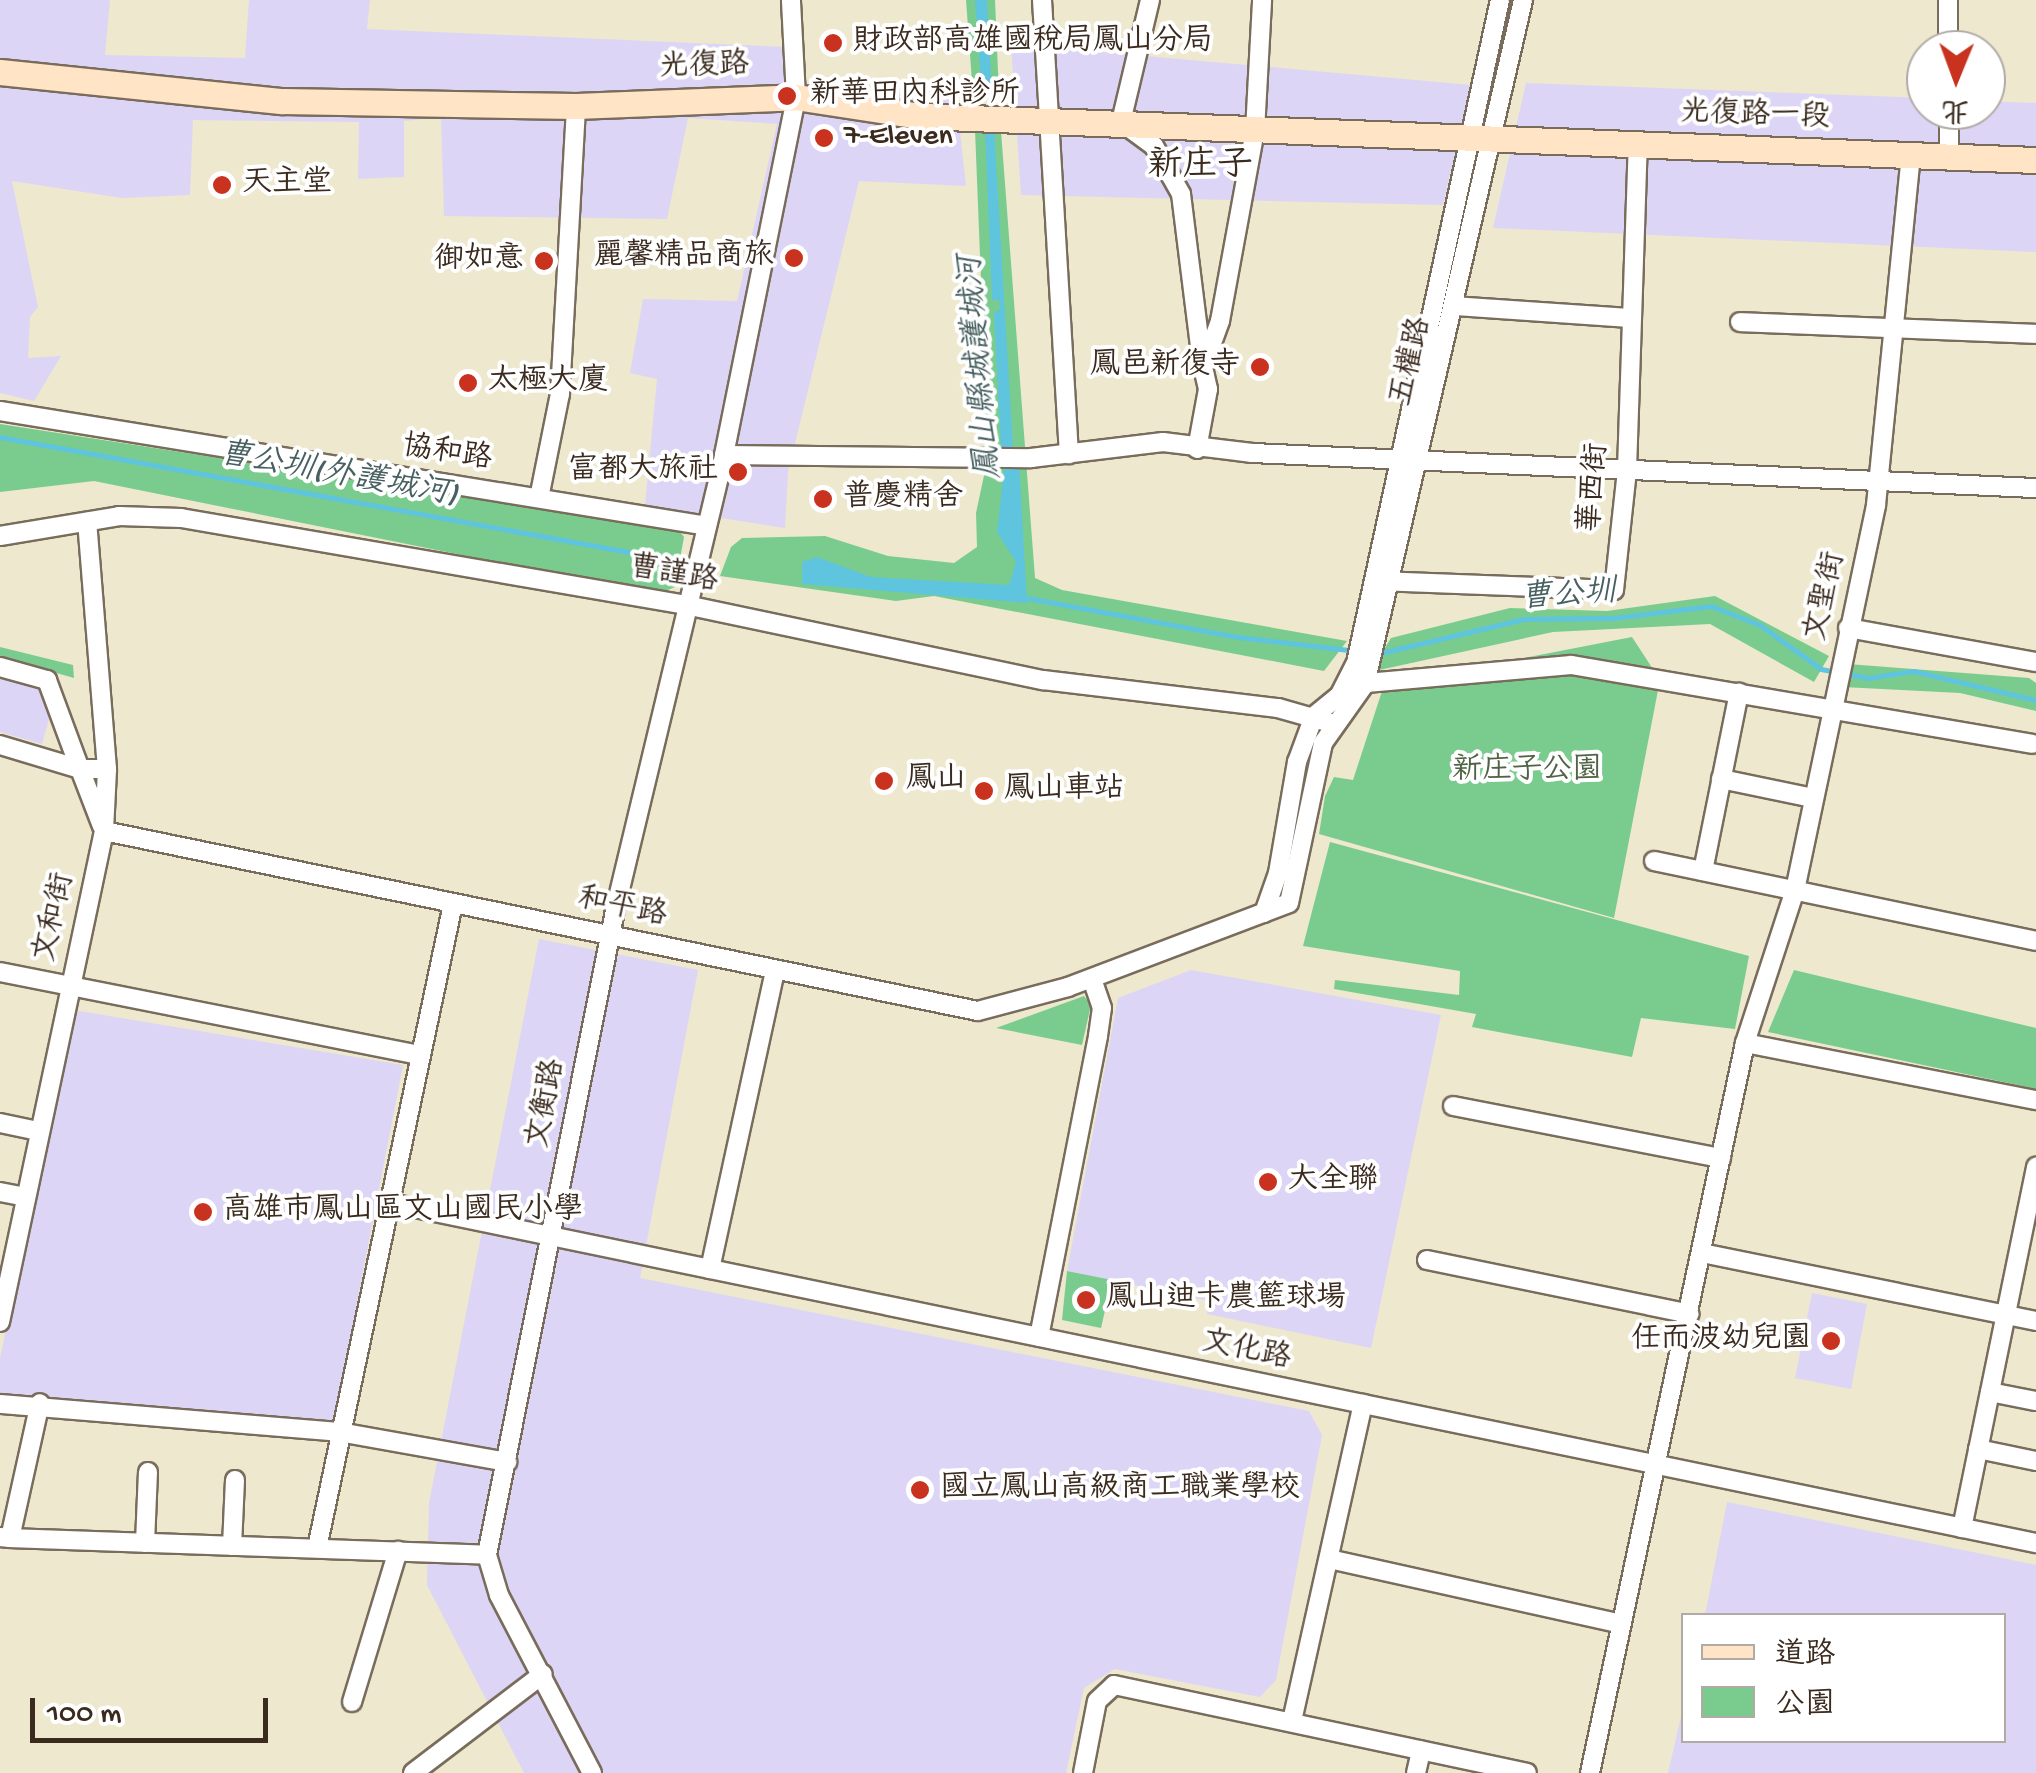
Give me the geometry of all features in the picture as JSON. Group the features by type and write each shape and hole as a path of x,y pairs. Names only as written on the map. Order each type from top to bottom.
{"street":[{"name":"文衡路","path":"487,1555 610,934 724,455 796,97 791,0"},
{"path":"1042,0 1069,454"},
{"path":"1150,0 1121,122 1154,146 1181,194 1208,389 1197,448"},
{"path":"1203,368 1220,321 1255,131 1262,0"},
{"name":"五權路","path":"1334,724 1359,700 1358,678 1390,582 1419,460 1454,306 1500,0"},
{"name":"五權路","path":"1369,636 1368,581 1481,138 1523,0"},
{"path":"1948,0 1948,30"},
{"name":"光復路","path":"0,72 283,101 576,106 796,97 920,116 1481,138"},
{"path":"539,498 560,394 576,106"},
{"path":"1949,130 1949,157"},
{"name":"光復路一段","path":"1481,138 2036,160"},
{"name":"華西街","path":"1368,581 1614,590 1627,470 1638,145"},
{"name":"文聖街","path":"1590,1773 1659,1465 1746,1043 1795,890 1880,478 1910,155"},
{"path":"1454,306 1632,318"},
{"path":"1740,322 2036,334"},
{"name":"協和路","path":"0,411 708,526"},
{"path":"724,455 1012,458 1164,442 1197,448 1319,456 1880,478 2036,488"},
{"name":"曹謹路","path":"0,536 87,522 167,516 686,605 1043,680 1314,716 1334,724"},
{"name":"文和街","path":"0,1322 4,1286 104,831 107,769 87,522"},
{"path":"1848,628 2036,662"},
{"path":"1264,913 1278,873 1297,762 1314,716 1358,678 1572,666 2032,744"},
{"path":"0,667 47,680 104,831"},
{"path":"1703,871 1739,692"},
{"name":"和平路","path":"104,831 978,1010 1008,1008 1264,913 1294,894 1323,743 1334,724"},
{"path":"0,745 80,769 107,769"},
{"path":"1721,779 1814,798"},
{"path":"1654,861 2036,941"},
{"path":"317,1548 386,1202 453,904"},
{"path":"710,1269 775,970"},
{"path":"0,972 420,1056"},
{"path":"1039,1337 1102,1008 1092,979"},
{"path":"1746,1043 2036,1100"},
{"path":"1453,1106 1721,1158"},
{"path":"0,1122 39,1131"},
{"path":"1962,1528 2036,1166"},
{"path":"0,1192 25,1197"},
{"name":"文化路","path":"386,1202 2036,1543"},
{"path":"1702,1253 2036,1321"},
{"path":"1427,1260 1690,1314"},
{"path":"1990,1392 2036,1401"},
{"path":"40,1403 5,1537 487,1555 500,1595 591,1773"},
{"path":"0,1404 40,1403 339,1432 507,1462"},
{"path":"1292,1721 1363,1404"},
{"path":"1978,1449 2036,1462"},
{"path":"146,1543 148,1472"},
{"path":"232,1546 235,1480"},
{"path":"352,1702 398,1551"},
{"path":"1329,1559 1621,1624"},
{"path":"413,1773 543,1674"},
{"path":"1083,1773 1097,1701 1114,1684 1527,1773"},
{"path":"1416,1773 1421,1751"}],"shaded area":[{"path":"0,0 110,0 105,55 245,58 249,0 370,0 367,29 787,47 788,90 956,95 966,186 859,181 788,472 785,528 645,506 657,379 630,373 643,299 737,301 777,124 688,118 667,219 444,216 441,117 404,121 404,177 358,179 359,122 193,120 190,195 122,198 12,181 38,307 30,317 28,358 61,356 34,401 0,393"},
{"path":"1011,44 1471,85 1443,205 1021,195"},
{"path":"1526,83 1906,97 1906,130 2006,130 2006,102 2036,103 2036,252 1493,228"},
{"path":"0,675 38,685 50,716 42,744 0,732"},
{"name":"國立鳳山高級商工職業學校","path":"539,939 698,970 640,1278 1309,1411 1322,1435 1276,1680 1260,1697 1115,1669 1084,1688 1066,1773 524,1773 427,1585 429,1503"},
{"name":"大全聯","path":"1191,970 1441,1015 1371,1348 1207,1314 1209,1301 1067,1271 1118,998"},
{"name":"高雄市鳳山區文山國民小學","path":"73,1010 403,1065 332,1431 0,1394 0,1358"},
{"name":"任而波幼兒園","path":"1812,1293 1867,1304 1851,1389 1795,1378"},
{"path":"1727,1502 2036,1565 2036,1773 1668,1773 1681,1717 1681,1743 2006,1743 2006,1613 1705,1613"}],"green space":[{"path":"966,0 995,0 999,95 973,95"},
{"path":"975,130 1001,131 1035,578 1062,590 1347,641 1324,671 934,596 896,601 720,576 731,547 742,538 825,536 888,556 954,563 977,547 976,513 988,457"},
{"path":"0,424 678,529 684,537 675,587 663,592 536,570 94,481 0,492"},
{"path":"1715,596 1829,656 1814,682 1710,624 1553,632 1370,672 1391,638 1510,608 1607,611"},
{"name":"新庄子公園","path":"1632,637 1660,680 1614,918 1319,834 1325,796 1334,777 1353,780 1384,685"},
{"path":"0,647 73,665 74,678 0,657"},
{"path":"1848,664 2029,678 2036,683 2036,711 1960,693 1843,687"},
{"path":"1330,842 1749,956 1735,1029 1641,1018 1632,1057 1472,1027 1476,1014 1334,989 1335,980 1459,995 1460,971 1303,946"},
{"path":"1794,970 2036,1028 2036,1089 1768,1032"},
{"path":"1084,996 1091,1005 1082,1045 996,1028"},
{"name":"鳳山迪卡農籃球場","path":"1067,1271 1112,1280 1101,1328 1062,1320"}],"water":[{"path":"975,0 987,0 992,95 982,95"},
{"path":"985,127 994,128 1013,448 1001,448 994,313 1000,309 999,300 992,300"},
{"path":"1005,461 1019,461 1027,603 802,584 802,562 817,557 871,577 1009,585 1016,562 997,532"}],"waterway":[{"name":"曹公圳(外護城河)","path":"0,437 667,559"},
{"name":"曹公圳","path":"1022,597 1238,637 1357,651"},
{"name":"曹公圳","path":"1377,654 1524,619 1613,618 1711,606 1760,625 1821,669 1868,678 1913,671 2036,700"}],"place":[{"name":"財政部高雄國稅局鳳山分局","path":"833,43"},
{"name":"新華田內科診所","path":"787,96"},
{"name":"7-Eleven","path":"824,138"},
{"name":"天主堂","path":"222,185"},
{"name":"麗馨精品商旅","path":"794,258"},
{"name":"御如意","path":"544,261"},
{"name":"鳳邑新復寺","path":"1260,367"},
{"name":"太極大廈","path":"468,383"},
{"name":"富都大旅社","path":"738,472"},
{"name":"普慶精舍","path":"823,499"},
{"name":"鳳山","path":"884,781"},
{"name":"鳳山車站","path":"984,791"},
{"name":"大全聯","path":"1268,1182"},
{"name":"高雄市鳳山區文山國民小學","path":"203,1212"},
{"name":"鳳山迪卡農籃球場","path":"1086,1300"},
{"name":"任而波幼兒園","path":"1831,1341"},
{"name":"國立鳳山高級商工職業學校","path":"920,1490"}],"district":[{"name":"新庄子","path":"1200,168"}],"water label":[{"name":"鳳山縣城護城河","path":"982,367"}]}
